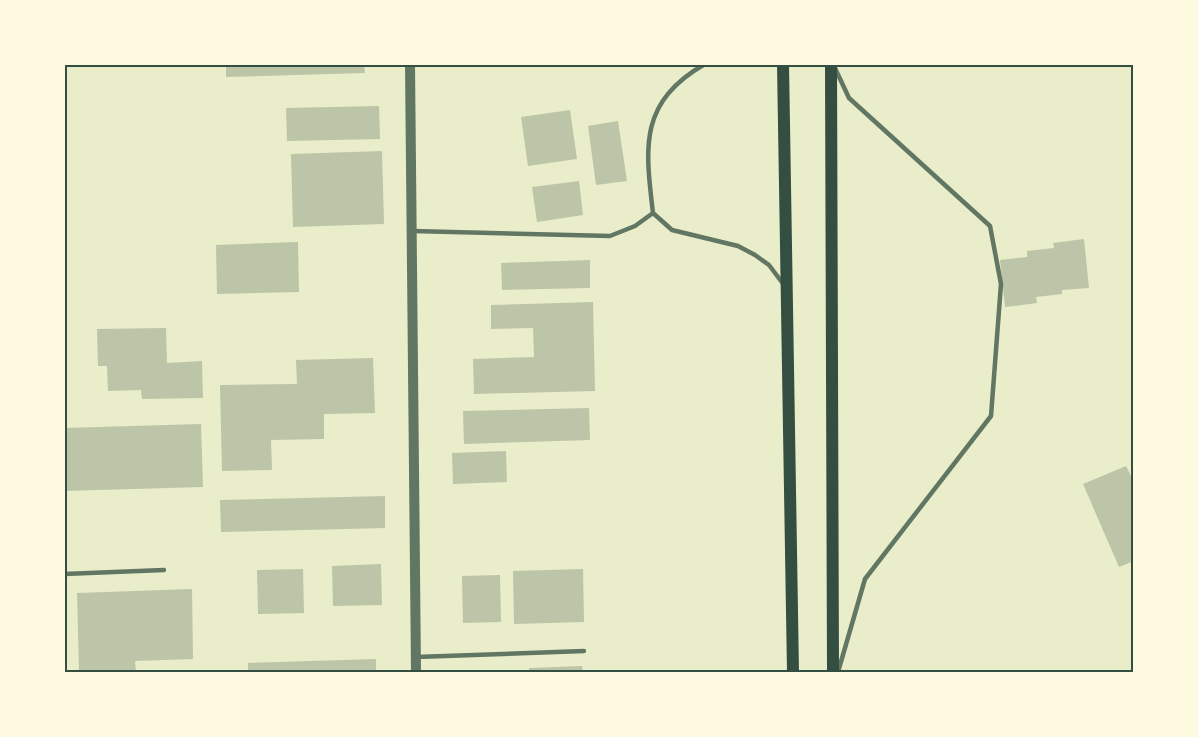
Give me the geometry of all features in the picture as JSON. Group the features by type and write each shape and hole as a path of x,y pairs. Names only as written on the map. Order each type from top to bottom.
{"main road":[{"path":"783,64 793,672"},
{"path":"833,64 833,672"}],"street":[{"path":"410,64 416,672"}],"lane":[{"path":"705,64 688,74 668,92 654,117 647,148 653,213 672,230 738,246 755,255 769,265 787,290"},
{"path":"833,64 849,98 990,226 1001,285 991,416 865,579 838,672"},
{"path":"411,231 610,236 635,226 653,213"},
{"path":"64,574 164,570"},
{"path":"416,657 584,651"}],"building":[{"path":"226,64 364,64 365,73 226,77"},
{"path":"379,106 380,139 287,141 286,108"},
{"path":"570,110 577,159 528,166 521,117"},
{"path":"618,121 627,181 596,185 588,126"},
{"path":"382,151 384,224 293,227 291,154"},
{"path":"579,181 583,215 537,222 532,187"},
{"path":"1084,239 1089,288 1062,290 1062,294 1036,297 1037,303 1005,307 1000,260 1027,257 1027,251 1054,248 1053,243"},
{"path":"298,242 299,292 217,294 216,245"},
{"path":"590,260 590,288 502,290 501,263"},
{"path":"593,302 595,391 474,394 473,359 534,357 533,328 491,329 491,305"},
{"path":"166,328 167,363 202,361 203,398 142,399 141,390 108,391 107,366 98,366 97,329"},
{"path":"373,358 375,413 324,414 324,439 271,440 272,470 222,471 220,385 297,384 296,360"},
{"path":"589,408 590,440 464,444 463,411"},
{"path":"201,424 203,487 64,491 64,428"},
{"path":"506,451 507,482 453,484 452,453"},
{"path":"1126,466 1134,482 1134,561 1119,567 1083,484"},
{"path":"385,496 385,528 221,532 220,500"},
{"path":"381,564 382,605 333,606 332,566"},
{"path":"303,569 304,613 258,614 257,570"},
{"path":"583,569 584,622 514,624 513,571"},
{"path":"500,575 501,622 463,623 462,576"},
{"path":"192,589 193,659 135,661 136,672 79,672 77,593"},
{"path":"376,659 376,672 248,672 248,663"},
{"path":"582,666 583,672 529,672 529,668"}]}
